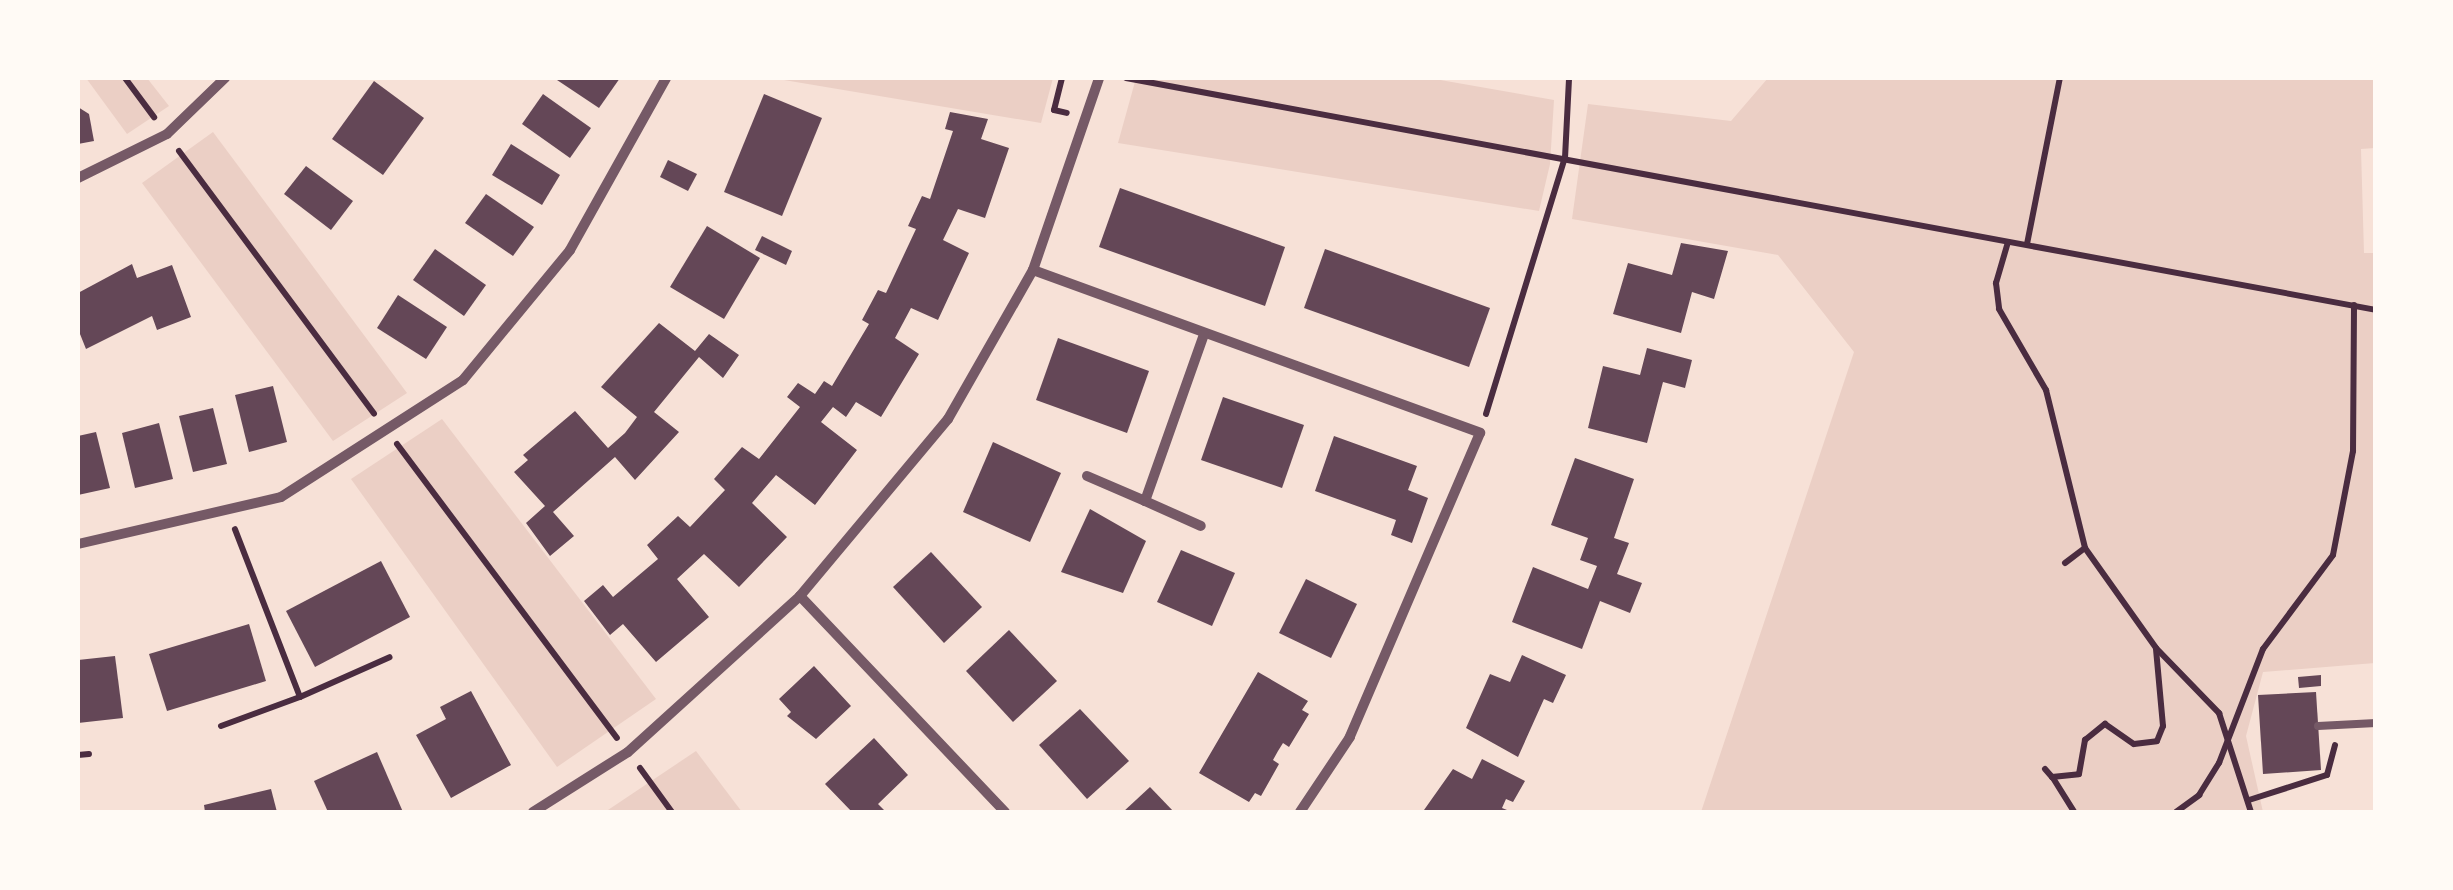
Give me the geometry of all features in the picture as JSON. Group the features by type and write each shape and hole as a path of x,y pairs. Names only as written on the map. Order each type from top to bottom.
{"street":[{"path":"78,178 166,134 226,78"},
{"path":"78,544 281,497 463,380 570,250 666,78"},
{"path":"533,812 628,752 800,596 948,419 1033,270 1098,78"},
{"path":"1033,270 1480,433 1350,737 1300,812"},
{"path":"1145,501 1204,334"},
{"path":"1087,476 1201,526"},
{"path":"800,596 1005,812"}],"lane":[{"path":"2318,726 2376,723"}],"path":[{"path":"1126,78 2376,310"},
{"path":"1480,433 1566,158 1569,78"},
{"path":"2028,244 2060,78"},
{"path":"2008,242 1996,283 1999,310 2046,390 2085,548 2156,648 2219,712 2251,812"},
{"path":"2176,812 2209,779 2262,650 2333,555 2353,451 2354,305"},
{"path":"227,509 300,698"},
{"path":"2064,563 2085,548"},
{"path":"2052,777 2079,774 2084,740 2106,724 2134,744 2156,741 2162,726 2156,648"},
{"path":"220,726 300,698 390,657"},
{"path":"2249,800 2327,775 2340,725"},
{"path":"628,752 672,812"},
{"path":"78,755 89,754"},
{"path":"2044,769 2074,812"}],"shaded area":[{"path":"86,78 147,78 169,106 127,134"},
{"path":"772,78 1053,78 1041,123"},
{"path":"1136,78 1429,78 1554,100 1550,164 1539,211 1118,143"},
{"path":"1768,78 2375,78 2375,148 2361,149 2364,253 2376,253 2375,663 2263,672 2246,736 2263,812 1701,812 1854,352 1778,255 1572,219 1588,104 1731,121"},
{"path":"213,132 407,393 333,441 142,183"},
{"path":"442,419 656,699 557,767 351,479"},
{"path":"696,751 742,812 605,812"}],"building":[{"path":"554,78 620,78 599,108"},
{"path":"374,81 424,118 383,175 332,139"},
{"path":"543,94 591,128 570,158 522,124"},
{"path":"764,94 822,118 782,216 724,192"},
{"path":"78,107 89,114 94,141 78,144"},
{"path":"950,112 988,119 981,139 1009,148 985,218 958,209 943,240 969,253 938,320 911,308 895,338 919,354 881,417 856,402 846,417 833,407 821,422 857,450 815,505 776,475 752,503 787,537 739,587 704,554 677,579 709,617 656,662 623,624 610,635 584,601 603,585 613,597 658,559 647,545 678,516 690,527 725,490 714,479 742,447 759,459 800,407 787,397 798,383 815,394 824,381 832,386 869,324 862,320 878,290 886,293 916,229 908,226 922,196 930,199 953,131 945,129"},
{"path":"511,144 560,175 542,205 492,175"},
{"path":"668,160 697,174 688,191 660,177"},
{"path":"306,166 353,201 331,230 284,194"},
{"path":"1120,188 1285,247 1265,306 1099,247"},
{"path":"486,194 534,227 513,256 465,223"},
{"path":"707,226 760,258 724,319 670,287"},
{"path":"762,236 792,251 786,265 755,250"},
{"path":"1681,243 1728,251 1714,299 1692,292 1681,333 1613,314 1628,263 1672,275"},
{"path":"435,249 486,285 464,316 413,280"},
{"path":"1325,249 1490,308 1469,367 1304,308"},
{"path":"132,264 137,278 172,265 191,317 157,330 152,316 86,349 78,329 78,293"},
{"path":"398,295 447,327 426,359 377,328"},
{"path":"659,323 695,351 709,334 739,355 723,378 699,357 654,412 679,432 635,480 615,457 553,512 574,536 550,556 526,523 545,506 514,472 528,460 523,455 575,411 608,448 625,433 637,417 601,387"},
{"path":"1058,338 1149,371 1127,433 1036,400"},
{"path":"1647,348 1692,360 1685,388 1663,382 1647,443 1588,428 1603,366 1640,375"},
{"path":"273,386 287,442 249,452 235,395"},
{"path":"1223,397 1304,425 1282,488 1201,460"},
{"path":"213,408 227,464 193,472 179,416"},
{"path":"159,423 173,479 135,488 122,433"},
{"path":"96,432 110,488 78,495 78,436"},
{"path":"1334,436 1417,466 1408,490 1428,498 1412,543 1391,535 1396,520 1315,491"},
{"path":"993,442 1061,473 1030,542 963,512"},
{"path":"1575,458 1634,479 1614,538 1629,543 1617,574 1642,583 1630,613 1600,601 1582,649 1512,622 1533,567 1588,589 1597,566 1580,560 1588,538 1551,525"},
{"path":"1090,509 1146,541 1123,593 1061,572"},
{"path":"1181,550 1235,573 1212,626 1157,602"},
{"path":"931,552 982,607 944,643 893,587"},
{"path":"381,561 410,617 315,667 286,611"},
{"path":"1306,579 1357,604 1331,658 1279,633"},
{"path":"249,624 266,681 167,711 149,654"},
{"path":"1009,630 1057,681 1013,722 966,671"},
{"path":"1522,655 1566,675 1553,703 1544,699 1518,757 1466,728 1490,674 1510,682"},
{"path":"115,656 123,718 78,723 78,660"},
{"path":"814,666 851,706 816,739 787,716 791,712 779,699"},
{"path":"1258,672 1308,701 1302,710 1309,714 1289,747 1283,743 1278,751 1273,760 1279,764 1261,796 1255,793 1249,802 1199,773"},
{"path":"2321,675 2321,686 2299,688 2298,677"},
{"path":"471,691 511,765 451,798 416,735 446,719 440,707"},
{"path":"2316,692 2321,770 2263,774 2258,695"},
{"path":"1080,709 1129,761 1087,799 1039,745"},
{"path":"874,738 908,775 878,804 886,812 852,812 825,784"},
{"path":"377,752 403,812 328,812 314,781"},
{"path":"1482,759 1525,781 1513,802 1506,799 1502,808 1512,812 1424,810 1453,769 1472,779"},
{"path":"1150,787 1174,812 1123,812"},
{"path":"271,789 277,812 205,812 204,805"}]}
